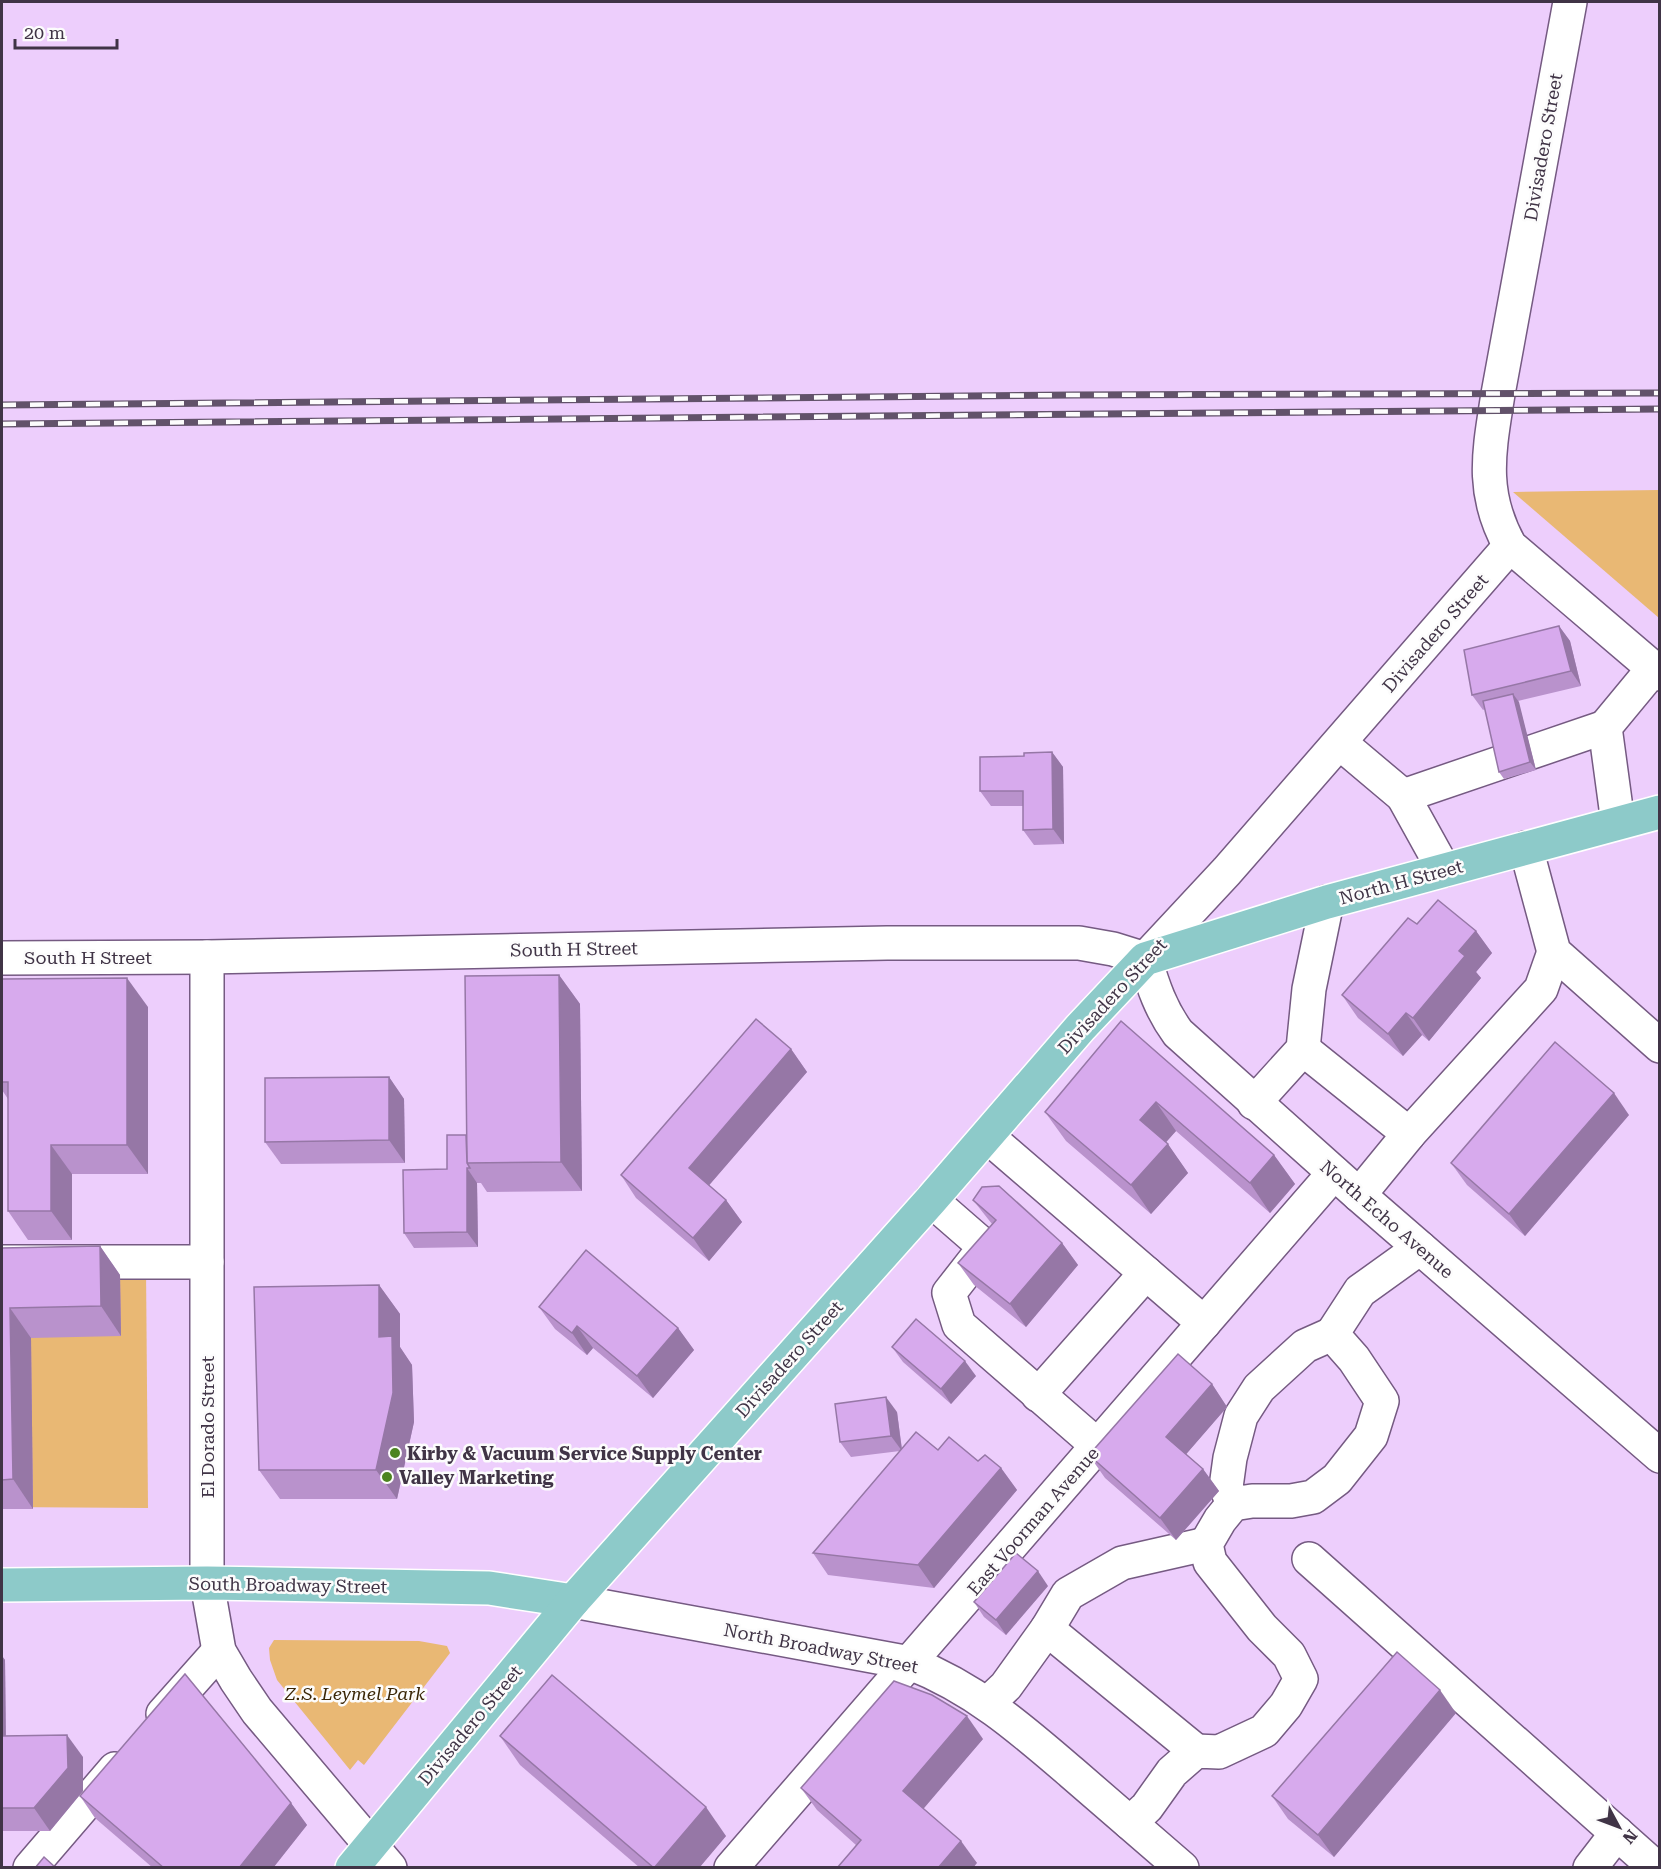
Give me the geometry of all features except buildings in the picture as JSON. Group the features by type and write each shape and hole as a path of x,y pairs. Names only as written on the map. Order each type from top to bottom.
{"main road":[{"name":"North H Street","path":"1145,959 1327,902 1659,812"},
{"name":"Divisadero Street","path":"371,1860 573,1601 931,1200 1080,1028 1145,959"},
{"name":"South Broadway Street","path":"2,1585 207,1583 489,1588 573,1601"}],"street":[{"name":"Divisadero Street","path":"1145,959 1227,871 1510,546 1493,510 1488,478 1490,444 1570,2"},
{"path":"1402,796 1605,727 1656,671 1510,546"},
{"path":"1605,727 1618,823"},
{"path":"1340,743 1402,796 1444,870"},
{"path":"1527,848 1554,952 1659,1046"},
{"path":"1254,1103 1303,1049 1309,990 1327,902"},
{"name":"South H Street","path":"2,958 207,957 875,944 1079,943 1113,949 1145,959"},
{"path":"1359,1195 1409,1134 1541,989 1554,952"},
{"name":"El Dorado Street","path":"207,957 207,1583 219,1651 257,1711 371,1860"},
{"name":"North Echo Avenue","path":"1145,959 1165,1016 1178,1033 1254,1103 1659,1456"},
{"path":"1303,1049 1409,1134"},
{"path":"987,1136 1204,1323"},
{"name":"East Voorman Avenue","path":"731,1868 1334,1173"},
{"path":"931,1200 985,1246 948,1293 959,1325 1098,1446"},
{"path":"1233,1504 1226,1487 1230,1458 1241,1416 1259,1388 1305,1346 1332,1334 1360,1291 1420,1248"},
{"path":"2,1262 207,1262"},
{"path":"1038,1395 1146,1273"},
{"path":"1047,1629 1196,1751 1219,1752 1264,1731 1286,1705 1301,1679 1289,1654 1263,1628 1210,1562 1206,1544 1220,1520 1233,1504 1252,1501 1291,1501 1313,1497 1337,1479 1371,1436 1382,1401 1354,1359 1332,1334"},
{"path":"988,1703 1006,1686 1047,1629 1068,1594 1122,1563 1206,1544"},
{"path":"1309,1559 1656,1868"},
{"name":"North Broadway Street","path":"573,1601 910,1663 934,1672 988,1703 1009,1719 1182,1868"},
{"path":"30,1868 219,1651"},
{"path":"1131,1823 1147,1807 1172,1772 1196,1751"},
{"path":"1590,1868 1617,1833"}],"green space":[{"path":"1659,490 1659,618 1513,492"},
{"path":"146,1267 148,1508 2,1507 2,1268"},
{"name":"Z.S. Leymel Park","path":"274,1640 419,1641 447,1646 450,1653 364,1765 358,1760 350,1770 277,1680 270,1660 269,1648"}],"railway":[{"path":"2,405 1073,395 1660,393"},
{"path":"2,424 1660,409"}],"place":[{"name":"Kirby & Vacuum Service Supply Center","path":"395,1453"},
{"name":"Valley Marketing","path":"387,1477"}]}
